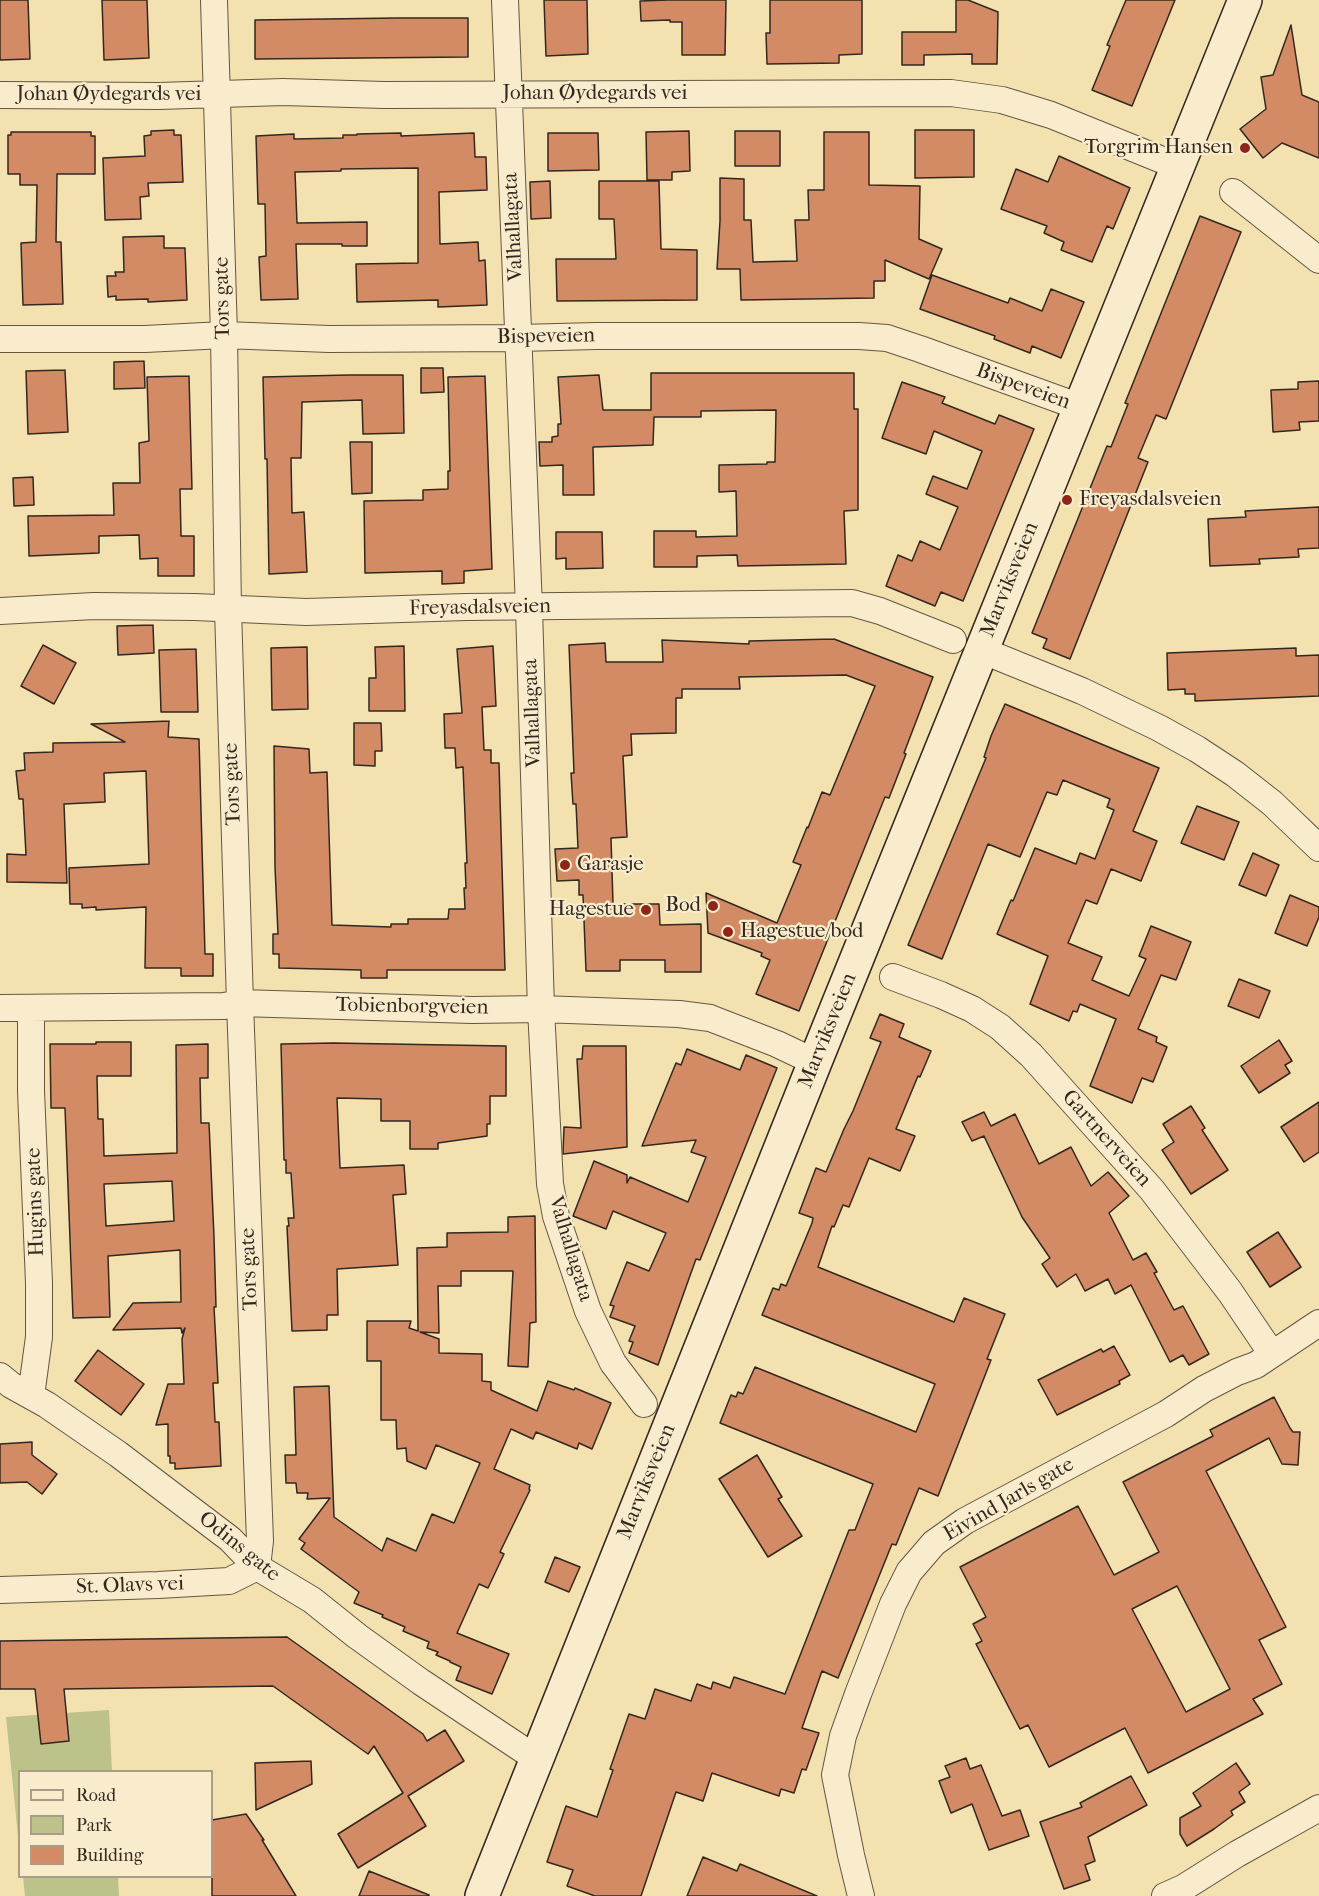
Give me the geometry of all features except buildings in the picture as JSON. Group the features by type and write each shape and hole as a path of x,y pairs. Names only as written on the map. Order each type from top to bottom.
{"main road":[{"name":"Marviksveien","path":"482,1896 815,1062 967,645 1080,407 1245,0"}],"street":[{"name":"Tors gate","path":"214,0 224,335 228,609 260,1541 256,1567"},
{"name":"Valhallagata","path":"505,0 530,608 542,1008 550,1184 556,1216 588,1311 613,1363 644,1404"},
{"name":"Johan Øydegards vei","path":"0,95 283,92 508,95 951,93 1002,100 1051,115 1177,166"},
{"path":"1233,192 1319,260"},
{"name":"Bispeveien","path":"0,339 155,339 224,335 329,339 859,336 887,338 1080,407"},
{"name":"Freyasdalsveien","path":"0,611 94,606 316,612 852,603 880,611 1090,695 1159,728 1235,774 1272,803 1319,848"},
{"name":"Gartnerveien","path":"892,977 941,994 972,1010 1000,1027 1031,1055 1152,1190 1230,1292 1272,1354"},
{"name":"Tobienborgveien","path":"0,1008 224,1006 240,1003 472,1010 542,1008 679,1014 710,1018 777,1044 815,1062"},
{"name":"Hugins gate","path":"31,1008 31,1091 39,1337 31,1396"},
{"name":"Eivind Jarls gate","path":"861,1896 835,1775 843,1736 858,1694 893,1604 909,1572 934,1543 965,1521 1166,1414 1204,1389 1256,1365 1319,1323"},
{"name":"Odins gate","path":"0,1376 118,1454 230,1539 256,1567 312,1600 421,1682 537,1759"},
{"name":"St. Olavs vei","path":"0,1590 229,1581 256,1567"},
{"path":"1165,1896 1183,1888 1237,1854 1319,1808"}],"green space":[{"path":"109,1710 112,1770 18,1770 18,1836 6,1717"},
{"path":"23,1878 118,1878 119,1896 25,1896"}],"place":[{"name":"Torgrim Hansen","path":"1245,148"},
{"name":"Freyasdalsveien","path":"1067,500"},
{"name":"Garasje","path":"565,865"},
{"name":"Bod","path":"713,906"},
{"name":"Hagestue","path":"646,910"},
{"name":"Hagestue/bod","path":"728,932"}]}
